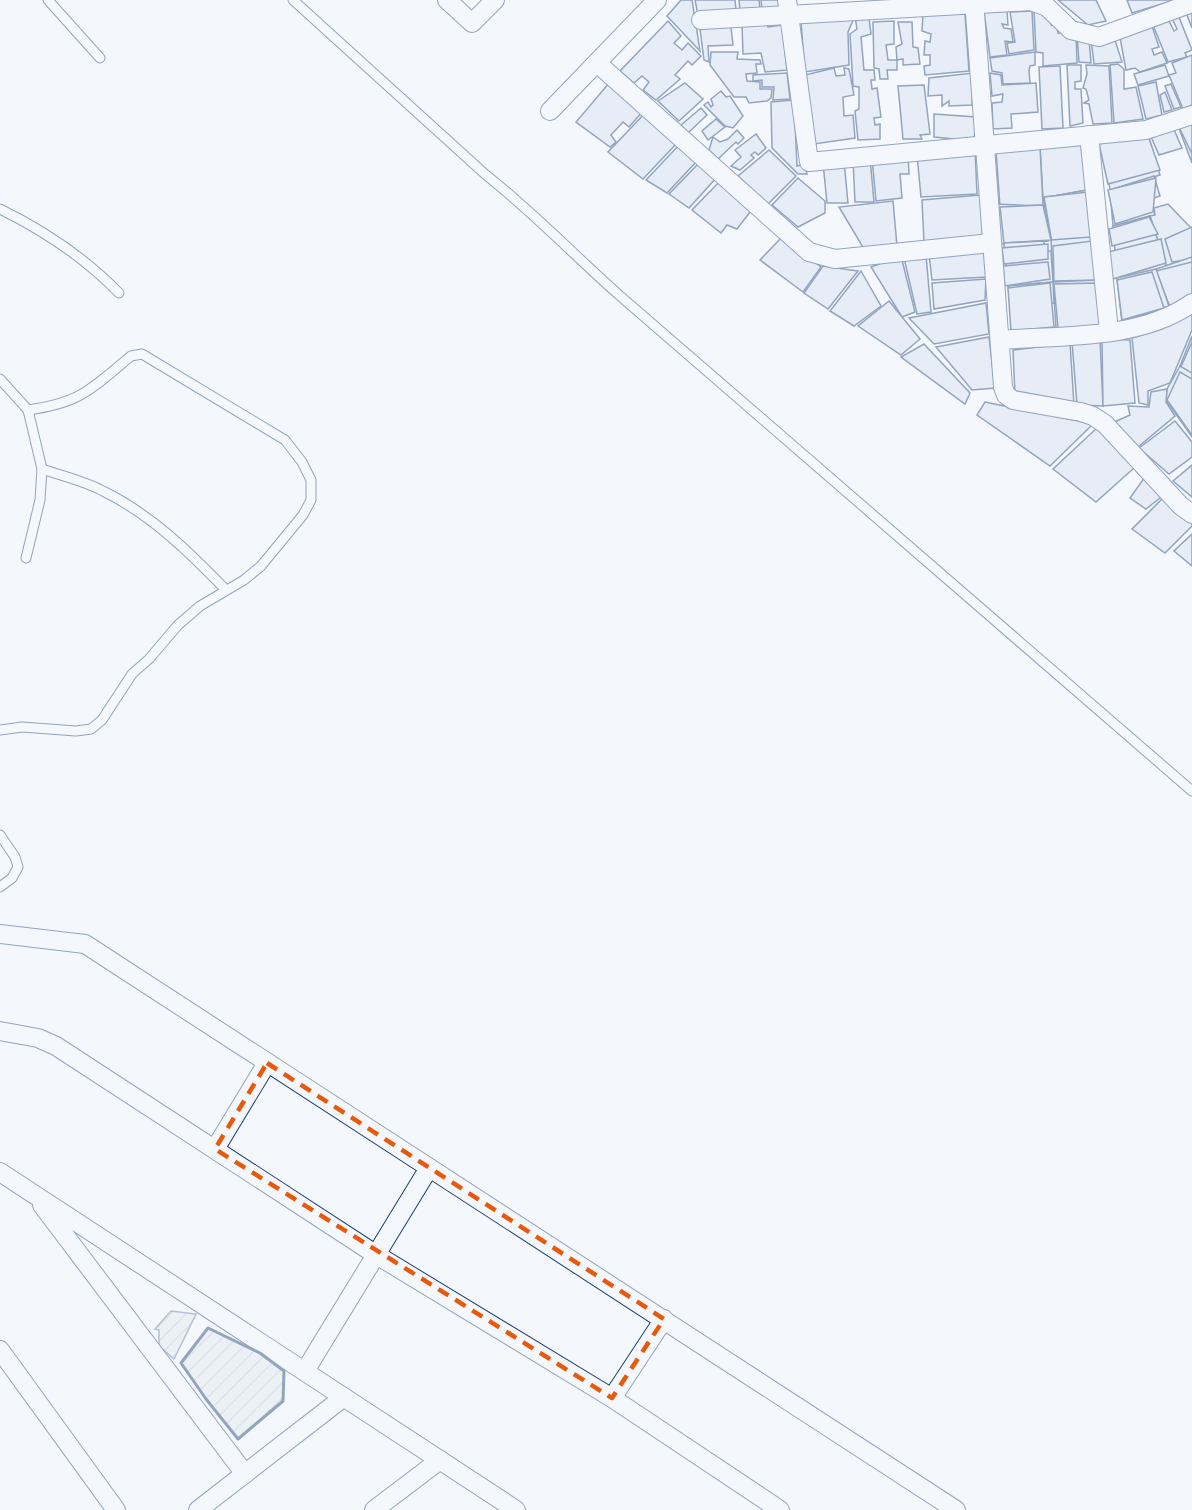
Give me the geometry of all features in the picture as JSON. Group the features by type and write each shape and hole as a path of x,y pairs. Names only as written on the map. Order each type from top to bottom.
{"street":[{"path":"447,0 472,23 495,0"},
{"path":"550,111 657,0"},
{"path":"974,1 991,243 1001,340 1003,387 1006,395 1013,400 1094,416 1105,424 1180,506 1192,514"},
{"path":"701,20 787,7 1031,1 1047,7 1071,30 1099,36 1192,3"},
{"path":"787,7 809,162 1146,130 1192,115"},
{"path":"597,63 809,252 835,259 991,243"},
{"path":"1089,135 1110,331"},
{"path":"1001,340 1110,331 1158,323 1192,303"},
{"path":"0,934 85,944 664,1319 933,1504 956,1510"},
{"path":"2,1035 38,1038 56,1046 375,1254 612,1398 778,1510"},
{"path":"215,1149 267,1063"},
{"path":"305,1371 429,1168"},
{"path":"0,1172 516,1510"},
{"path":"33,1194 245,1474"},
{"path":"612,1398 664,1319"},
{"path":"0,1350 116,1510"},
{"path":"198,1510 344,1397"},
{"path":"374,1510 440,1460"}],"lane":[{"path":"48,0 100,58"},
{"path":"293,0 486,175 520,202 556,239 619,295 1192,790"},
{"path":"0,209 36,226 99,272 119,293"},
{"path":"0,730 22,727 76,731 91,729 102,720 132,674 149,659 178,625 200,606 244,580 261,566 303,515 311,500 311,480 302,462 285,440 267,427 142,354 131,356 77,399 56,406 28,410"},
{"path":"0,379 28,410 42,469 40,500 26,558"},
{"path":"42,469 102,490 130,507 182,545 226,590"},
{"path":"0,835 15,857 18,867 12,878 0,887"}],"highlighted area":[{"path":"267,1063 664,1319 612,1398 215,1149"}],"shaded area":[{"path":"171,1311 196,1314 174,1359 159,1346 159,1330 155,1329"},
{"path":"208,1328 260,1353 284,1371 283,1401 238,1439 181,1363"}],"building":[{"path":"681,0 692,0 700,51 667,16"},
{"path":"695,0 735,0 736,10 698,15"},
{"path":"739,0 759,0 760,9 740,10"},
{"path":"761,0 785,0 786,8 762,9"},
{"path":"1058,0 1096,0 1106,21 1088,25"},
{"path":"1127,0 1175,0 1132,13"},
{"path":"1192,7 1192,28 1185,10"},
{"path":"996,8 997,12 1007,11 1008,25 1002,24 1004,28 1011,29 1013,42 1005,41 1007,55 990,57 984,11"},
{"path":"1032,11 1034,50 1009,54 1007,43 1015,42 1010,12"},
{"path":"1034,11 1048,16 1051,25 1057,27 1058,33 1076,34 1077,63 1043,66 1043,53 1036,52"},
{"path":"1177,12 1192,50 1185,53 1187,57 1168,62 1151,20 1166,15 1174,31 1177,29 1170,14"},
{"path":"923,14 965,14 969,71 925,75 924,66 930,65 930,55 924,55 925,41 930,42 931,34 922,31"},
{"path":"855,17 869,18 871,34 861,37 864,70 874,70 875,80 871,80 872,89 877,88 881,117 874,118 875,125 880,124 880,139 858,140 855,111 859,109 859,87 853,86 850,34 857,29"},
{"path":"854,18 848,32 849,65 805,72 801,22"},
{"path":"1150,20 1159,47 1152,49 1154,55 1162,52 1167,63 1140,72 1135,68 1126,70 1119,32"},
{"path":"668,21 681,36 674,43 682,50 688,43 701,56 692,65 688,61 675,75 680,79 656,100 643,90 649,82 642,76 634,83 620,71"},
{"path":"894,21 894,44 886,45 888,60 897,60 897,70 887,70 888,79 880,79 879,69 874,68 873,22"},
{"path":"898,22 912,22 913,47 918,48 920,64 903,65 903,59 897,60 896,47 902,44"},
{"path":"767,23 768,27 782,25 787,70 765,72 761,53 743,54 742,25"},
{"path":"731,27 733,45 708,46 709,62 704,60 700,29"},
{"path":"1113,34 1122,62 1094,64 1091,39"},
{"path":"1077,35 1089,39 1091,63 1079,62"},
{"path":"711,52 738,52 737,59 760,60 761,64 756,64 757,73 746,74 747,81 760,82 760,89 772,89 771,98 767,101 749,103 746,97 734,97 710,65"},
{"path":"1035,52 1035,65 1030,66 1029,71 1030,83 1003,84 1002,73 992,71 990,58"},
{"path":"1192,55 1192,105 1183,109 1169,75 1176,73 1172,63"},
{"path":"1118,64 1124,69 1124,89 1136,87 1143,119 1114,123 1110,65"},
{"path":"1067,65 1081,65 1081,81 1075,82 1075,89 1081,89 1083,123 1070,126"},
{"path":"1086,65 1109,66 1112,123 1093,124 1089,104 1084,103 1089,100 1086,89 1083,88 1087,74"},
{"path":"1165,65 1169,76 1138,85 1134,74"},
{"path":"1060,66 1063,128 1042,129 1039,67"},
{"path":"834,68 836,76 845,75 844,68 849,69 854,95 843,97 844,116 853,115 855,138 814,144 805,75"},
{"path":"787,73 790,99 773,100 774,87 762,87 762,80 753,81 753,75"},
{"path":"973,73 972,105 949,106 949,101 942,106 942,95 928,96 929,78"},
{"path":"990,73 1001,75 1002,85 1036,83 1038,112 1011,114 1012,128 993,129 992,103 1002,102 1003,94 992,96"},
{"path":"610,82 644,110 629,127 623,122 611,135 616,142 610,147 576,122"},
{"path":"1156,82 1162,115 1146,119 1138,86"},
{"path":"685,83 703,99 679,121 658,101"},
{"path":"1171,84 1181,107 1174,109 1165,86"},
{"path":"924,85 930,134 920,135 922,139 903,139 898,86"},
{"path":"721,91 726,97 730,96 743,116 733,128 725,126 704,105 708,102 711,107 713,105 711,99"},
{"path":"1165,92 1172,110 1164,112 1160,95"},
{"path":"794,100 797,166 805,164 807,174 798,174 772,148 771,102"},
{"path":"701,108 707,115 688,133 681,125"},
{"path":"647,111 677,143 643,179 608,152"},
{"path":"934,114 976,117 974,141 934,137"},
{"path":"1192,117 1192,163 1177,123"},
{"path":"716,119 725,127 708,140 702,131"},
{"path":"1192,119 1192,154 1177,123"},
{"path":"1172,125 1182,148 1159,155 1149,132"},
{"path":"737,130 744,138 738,144 736,142 718,159 709,150 713,137 720,142 728,139"},
{"path":"1147,131 1160,175 1110,190 1103,143"},
{"path":"1147,133 1160,170 1108,184 1099,144"},
{"path":"756,134 766,148 758,155 755,152 751,155 754,158 740,170 731,166 741,157 735,150"},
{"path":"1082,141 1088,189 1044,195 1041,145"},
{"path":"1082,142 1087,190 1043,198 1040,147"},
{"path":"679,145 697,161 667,193 646,180"},
{"path":"1038,146 1041,203 996,202 994,150"},
{"path":"1040,147 1043,205 1000,207 996,151"},
{"path":"975,149 977,194 921,197 917,155"},
{"path":"769,150 796,176 768,204 738,176"},
{"path":"908,155 909,174 900,174 902,198 876,201 872,158"},
{"path":"870,158 874,202 855,202 853,160"},
{"path":"844,161 848,203 827,203 823,163"},
{"path":"699,163 717,177 689,208 669,194"},
{"path":"1154,176 1160,196 1151,199 1155,215 1113,226 1110,190"},
{"path":"723,178 753,208 737,229 727,225 721,233 692,210"},
{"path":"798,178 825,201 825,213 798,227 772,205"},
{"path":"1156,178 1153,212 1115,224 1108,190"},
{"path":"1087,190 1089,209 1080,211 1080,222 1089,222 1090,237 1051,240 1043,198"},
{"path":"1088,192 1095,238 1052,243 1044,197"},
{"path":"980,195 983,239 924,243 922,200"},
{"path":"893,201 897,246 864,249 839,207"},
{"path":"996,204 1041,206 1048,241 1001,244"},
{"path":"1168,204 1192,229 1192,257 1166,266 1150,216 1155,215 1154,208"},
{"path":"1043,205 1051,240 1004,243 1000,207"},
{"path":"1150,216 1165,263 1117,278 1113,226"},
{"path":"1149,217 1158,234 1112,246 1109,229"},
{"path":"1192,227 1192,259 1172,262 1165,239"},
{"path":"782,237 821,267 803,292 760,260"},
{"path":"1090,237 1098,280 1053,282 1051,240"},
{"path":"1161,239 1166,263 1113,279 1108,252"},
{"path":"1044,241 1045,251 1051,251 1053,282 1008,286 1004,243"},
{"path":"1092,241 1100,280 1054,281 1053,246"},
{"path":"1048,244 1048,259 1004,264 1002,248"},
{"path":"984,252 987,277 932,280 929,254"},
{"path":"926,255 931,312 917,314 904,258"},
{"path":"901,256 915,312 902,317 871,267"},
{"path":"1192,257 1192,296 1172,308 1156,269"},
{"path":"1048,262 1050,279 1005,286 1003,266"},
{"path":"1192,262 1192,294 1170,307 1156,271"},
{"path":"823,266 858,271 828,309 804,293"},
{"path":"1156,269 1169,306 1122,322 1117,278"},
{"path":"861,271 881,306 854,326 830,311"},
{"path":"1152,272 1164,308 1122,320 1117,280"},
{"path":"986,279 985,300 934,309 932,283"},
{"path":"1098,280 1102,324 1056,328 1053,282"},
{"path":"1053,282 1054,303 1010,307 1008,286"},
{"path":"1050,283 1054,327 1011,331 1008,288"},
{"path":"1098,283 1104,327 1058,328 1054,284"},
{"path":"889,301 920,339 901,355 858,326"},
{"path":"986,303 989,334 934,344 909,318"},
{"path":"1192,311 1192,330 1170,383 1148,391 1148,405 1139,403 1132,338 1162,329"},
{"path":"1192,336 1192,373 1180,366"},
{"path":"989,337 995,388 972,390 936,347"},
{"path":"1100,339 1103,406 1077,405 1072,342"},
{"path":"1102,339 1130,340 1135,403 1103,406"},
{"path":"1192,342 1192,376 1180,369"},
{"path":"1070,343 1074,405 1015,394 1013,350"},
{"path":"924,344 970,393 965,404 901,357"},
{"path":"1180,366 1192,373 1192,437 1166,400 1167,389"},
{"path":"1180,372 1192,379 1192,435 1167,400"},
{"path":"1167,389 1166,402 1175,416 1138,447 1112,423 1130,415 1128,406 1149,407 1151,392"},
{"path":"985,402 1093,424 1050,466 977,415"},
{"path":"1175,421 1192,442 1192,457 1169,474 1139,448"},
{"path":"1099,426 1134,468 1096,502 1053,469"},
{"path":"1192,465 1192,497 1173,481"},
{"path":"1147,474 1165,494 1146,509 1130,498"},
{"path":"1166,495 1192,518 1192,526 1165,553 1132,529"},
{"path":"1192,534 1192,566 1174,551"}],"wall":[{"path":"208,1328 260,1353 284,1371 283,1401 238,1439 181,1363 208,1328"}]}
